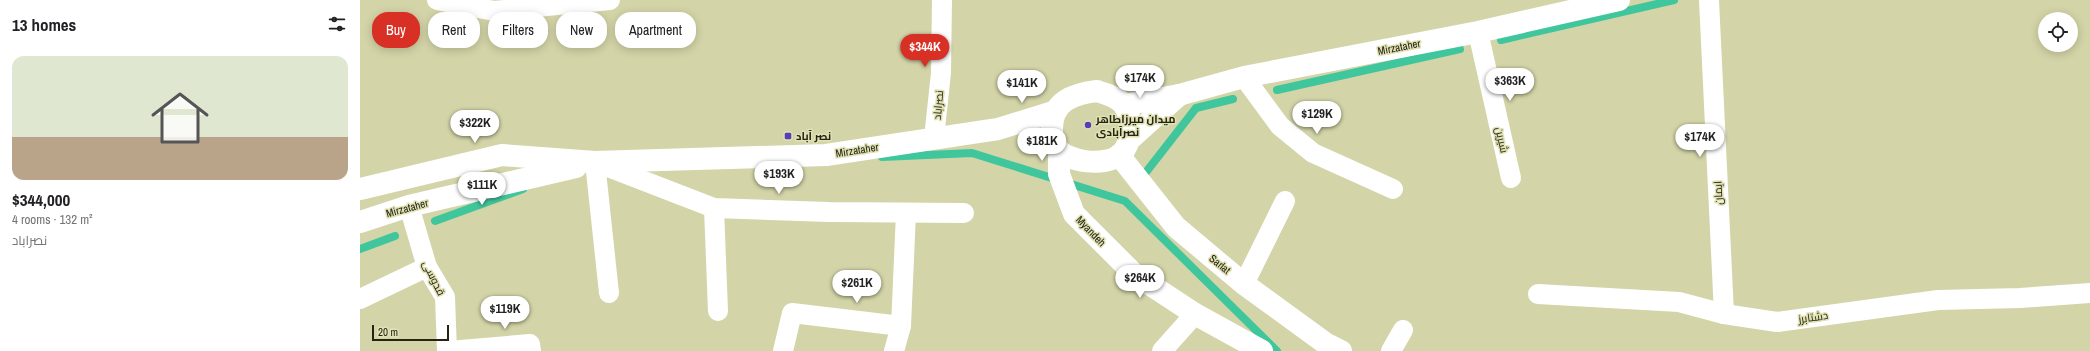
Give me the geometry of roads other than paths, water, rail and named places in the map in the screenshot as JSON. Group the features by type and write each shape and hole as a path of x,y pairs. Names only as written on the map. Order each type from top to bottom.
{"main road":[{"name":"Mirzataher","path":"360,189 502,155 596,162 826,155 998,129 1056,111 1064,100 1078,93 1097,90 1112,95 1124,105 1179,95 1244,77 1478,32 1619,0"},
{"name":"Mirzataher","path":"998,129 1056,142 1075,160 1092,162 1124,148 1179,95"},
{"path":"1124,105 1130,122 1124,148"},
{"path":"1056,111 1052,120 1056,142"},
{"name":"Myandeh","path":"1056,142 1059,174 1074,214 1134,274 1195,314 1262,351"},
{"name":"Sarlat","path":"1124,148 1176,227 1244,284 1325,343 1341,351"},
{"name":"Mirzataher","path":"360,222 409,206 596,162"}],"street":[{"path":"437,0 494,11 610,0"},
{"name":"نصراباد","path":"934,138 941,73 942,0"},
{"name":"ایمان","path":"1709,0 1724,314"},
{"name":"شیرین","path":"1478,32 1511,178"},
{"path":"1244,77 1280,126 1313,153 1393,189"},
{"path":"609,293 596,162 714,208 964,213"},
{"path":"1244,284 1285,201"},
{"name":"قدوسی","path":"409,206 427,267 445,297 448,351 530,344 531,351"},
{"path":"714,208 718,311"},
{"path":"894,351 902,326 906,213"},
{"path":"360,299 427,267"},
{"name":"دشتابرز","path":"1538,294 1679,302 1724,314 1777,322 1938,300 2020,298 2090,293"},
{"path":"783,351 792,313 902,326"},
{"path":"1162,351 1195,314"},
{"path":"1391,351 1402,330"}],"waterway":[{"path":"1501,40 1674,0"},
{"path":"1277,90 1460,49"},
{"path":"1143,176 1196,108 1233,99"},
{"path":"882,157 972,153 1125,201 1277,351"},
{"path":"435,221 523,189"},
{"path":"360,249 395,236"}],"place":[{"name":"میدان میرزاطاهر نصرآبادی","path":"1088,125"},
{"name":"نصر آباد","path":"788,136"}]}
